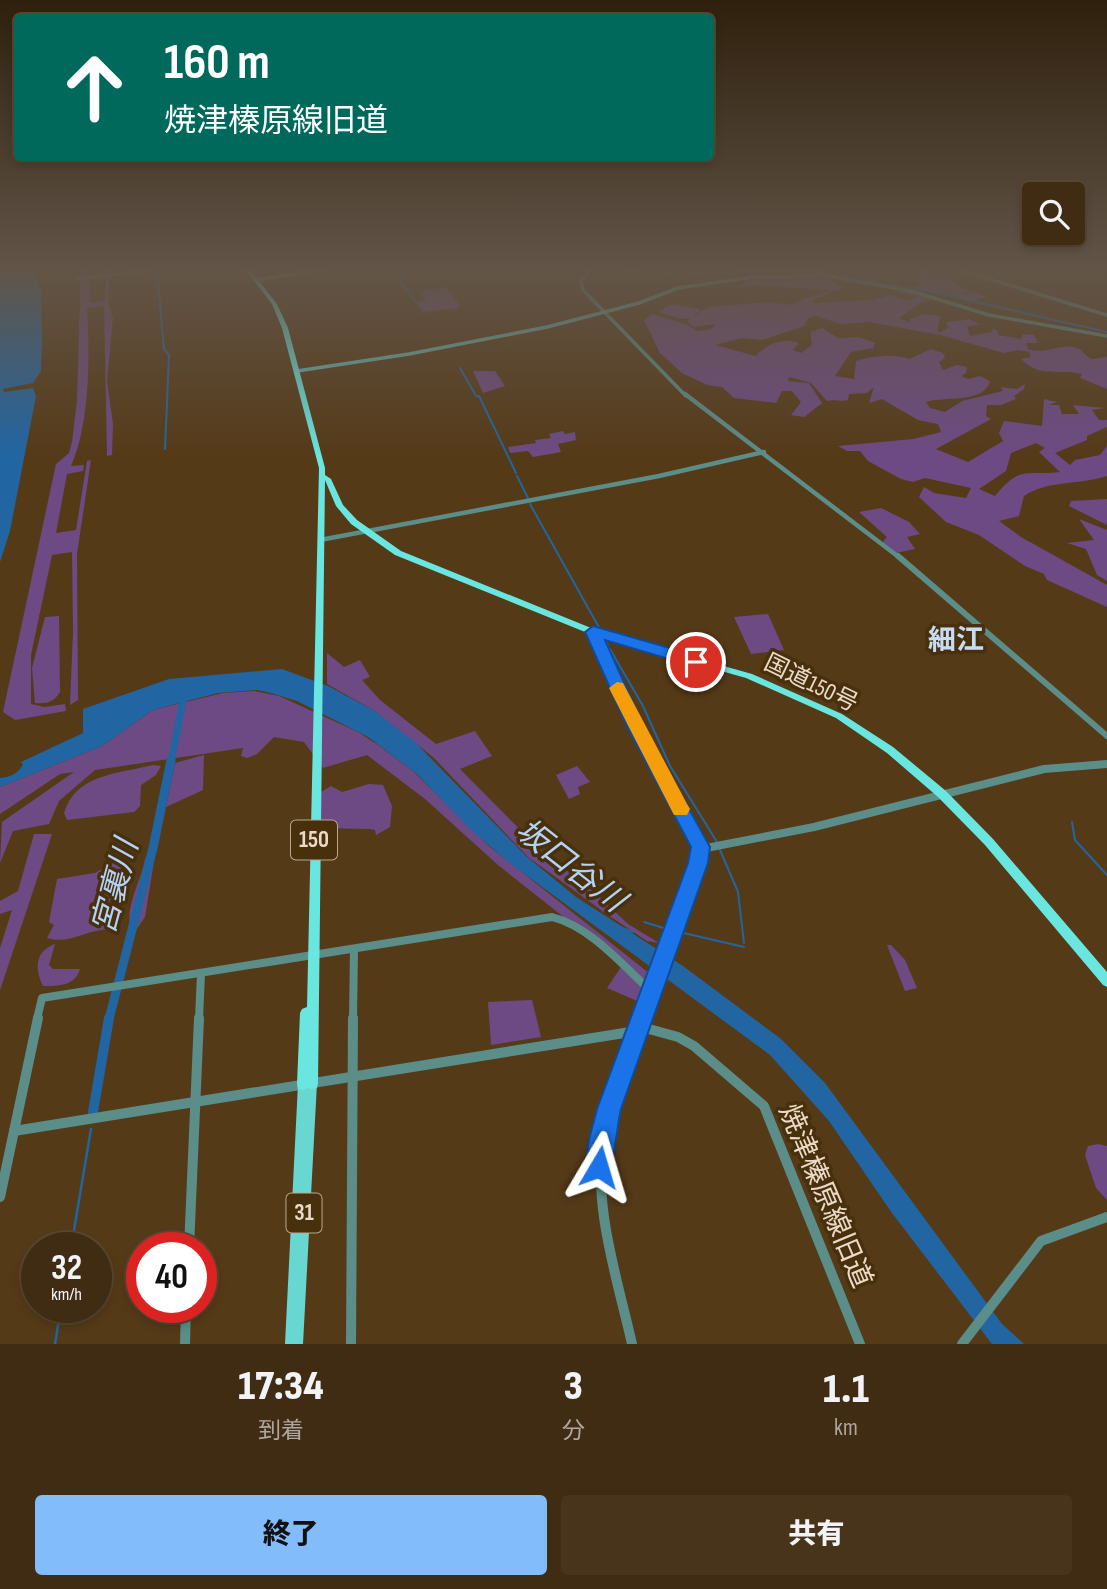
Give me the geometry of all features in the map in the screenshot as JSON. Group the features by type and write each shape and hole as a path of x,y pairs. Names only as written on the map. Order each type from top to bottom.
{"highway":[{"name":"国道150号","path":"283,330 320,450 322,476 307,1084"},
{"name":"国道150号","path":"322,476 328,479 340,506 365,531 416,561 593,632 749,676 839,716 890,750 942,794 989,842 1107,981"}],"main road":[{"path":"297,371 422,352 527,330"},
{"name":"31","path":"290,1344 307,1084"},
{"name":"31","path":"298,1344 307,1084"}],"street":[{"path":"622,330 671,383 764,452 970,614 1107,736"},
{"path":"1072,330 1107,336"},
{"path":"320,540 659,476 764,452"},
{"path":"593,632 635,726 701,849 609,1109 599,1151 602,1202 632,1344"},
{"path":"701,849 814,827 1044,769 1107,764"},
{"path":"0,1197 42,998 528,920 560,918 652,986"},
{"path":"351,1344 354,950"},
{"path":"190,1232 201,974"},
{"name":"焼津榛原線旧道","path":"15,1130 653,1030 686,1042 760,1101 860,1344"},
{"path":"965,1340 1041,1241 1107,1217"},
{"path":"185,1344 186,1323"}],"shaded area":[{"path":"79,330 88,330 85,410 71,466 84,465 83,471 67,474 56,533 76,530 87,461 91,460 77,554 78,700 70,705 72,552 52,555 31,655 31,704 44,707 65,704 66,711 15,720 3,712 56,464 69,453 77,400"},
{"path":"104,330 112,330 107,381 113,424 112,455 107,456"},
{"path":"649,330 793,330 763,340 741,338 715,345 756,356 770,345 781,341 799,343 793,350 801,353 812,345 810,332 817,330 825,330 838,338 859,337 875,343 873,348 851,352 835,376 854,379 856,361 883,356 909,359 931,349 943,353 945,358 939,362 943,370 957,365 967,367 966,373 961,376 968,379 980,376 990,381 980,393 972,396 926,402 930,408 945,412 962,401 1003,391 1001,387 1017,389 1025,384 1024,389 1014,396 1016,399 1001,405 987,405 986,416 991,419 936,449 968,462 1003,441 999,433 1004,421 1042,426 1044,399 1057,402 1049,405 1059,405 1062,414 1079,414 1073,405 1105,408 1092,410 1099,420 1107,420 1107,427 1087,436 1087,440 1055,453 1070,465 1075,460 1100,455 1107,446 1107,476 1033,491 1024,496 1019,516 999,521 1021,537 1107,585 1107,607 1047,580 1044,574 1025,566 979,535 946,522 919,497 924,487 934,493 966,498 971,488 925,478 913,482 901,479 868,461 860,451 847,451 838,446 913,439 941,432 938,424 918,420 882,399 869,403 874,387 867,393 849,394 848,400 827,401 811,383 789,377 788,381 809,383 822,403 804,417 791,415 801,402 792,391 782,391 776,403 734,398 722,387 707,385 682,373 660,353","holes":["1036,443 1045,448 1039,452 1060,472 1018,476 995,496 979,489 1006,471 1011,453"]},
{"path":"911,330 941,332 968,330 970,336 996,330 998,335 1021,339 1023,334 1034,335 1038,343 1026,343 1028,349 1034,351 1074,347 1092,359 1107,357 1107,389 1080,378 1082,374 1035,369 1021,359 1031,357 1029,352 1018,350 1004,353"},
{"path":"473,371 495,371 505,386 483,393"},
{"path":"563,431 565,434 575,432 576,440 558,444 561,452 533,457 528,451 510,453 508,447 536,443 535,440 551,438 549,434"},
{"path":"1107,499 1107,525 1069,506 1071,501"},
{"path":"881,508 909,522 920,534 907,537 915,549 896,553 882,543 887,537 859,512"},
{"path":"1079,519 1107,530 1107,581 1097,575 1086,549 1067,543 1094,540"},
{"path":"768,614 784,650 751,654 734,617"},
{"path":"59,616 60,692 50,702 35,703 32,668 45,617"},
{"path":"327,653 344,667 360,660 370,677 362,680 380,700 436,744 475,731 492,756 460,769 542,852 590,888 628,924 659,943 647,941 528,857 433,757 373,710 327,684"},
{"path":"254,691 279,696 358,732 413,771 489,846 650,974 647,983 498,865 425,799 367,755 323,768 304,742 274,737 257,754 247,758 241,756 243,748 95,770 59,801 49,824 13,831 0,863 2,822 74,772 60,774 0,814 0,787 102,746 153,710 223,693"},
{"path":"204,755 203,790 166,807 175,763"},
{"path":"153,765 161,766 156,775 141,785 140,806 134,812 67,820 64,813 70,800 88,783 112,774"},
{"path":"577,766 590,782 578,787 580,794 569,799 556,775"},
{"path":"369,784 383,785 392,806 390,827 376,835 375,830 370,829 321,828 321,792 331,786 342,792"},
{"path":"34,834 52,834 0,990 0,948 12,910 0,914 0,901 18,891"},
{"path":"155,855 145,917 134,933 129,917 133,897 145,859"},
{"path":"115,862 127,862 132,866 132,872 119,880 123,884 95,919 122,922 116,930 98,930 65,939 47,938 54,925 49,922 57,879 95,873"},
{"path":"55,944 49,965 53,969 80,969 71,982 43,986 38,962 43,952"},
{"path":"887,945 891,945 905,960 917,988 905,991"},
{"path":"621,967 647,990 642,1003 607,988"},
{"path":"532,1000 541,1037 491,1045 488,1002"},
{"path":"1088,1146 1107,1146 1107,1200 1096,1188 1085,1155"}],"water":[{"path":"0,330 42,330 41,371 33,383 3,389 4,392 33,388 36,396 10,531 0,562"},
{"path":"282,669 328,686 373,710 414,741 526,856 576,897 683,966 781,1039 825,1083 1002,1324 1024,1344 992,1344 892,1213 829,1121 770,1055 511,864 470,829 417,774 368,737 297,701 267,692 257,690 218,693 153,710 102,746 0,787 0,778 16,773 23,765 21,762 83,733 83,709 169,679"}],"waterway":[{"path":"162,330 164,349 169,355 165,449"},
{"path":"1097,330 1107,332"},
{"path":"460,368 475,394"},
{"path":"476,396 479,396 516,473"},
{"path":"517,476 528,498"},
{"path":"530,504 601,631"},
{"path":"605,639 608,645"},
{"path":"610,649 643,706 670,766 717,842"},
{"name":"宮裏川","path":"171,762 183,701 177,696"},
{"name":"宮裏川","path":"109,1019 153,848 171,760"},
{"path":"1072,822 1075,840 1107,875"},
{"path":"720,850 738,892 744,943"},
{"path":"644,922 670,930"},
{"name":"坂口谷川","path":"620,927 633,932"},
{"path":"675,931 744,947"},
{"name":"宮裏川","path":"93,1112 109,1018"},
{"name":"宮裏川","path":"74,1232 91,1129"},
{"name":"宮裏川","path":"55,1344 58,1323"}],"slow traffic":[{"path":"617,688 680,809"}],"district":[{"name":"細江","path":"956,640"}],"route":[{"path":"599,1167 599,1151 609,1109 698,863 701,847 635,726 593,632 696,662"}]}
